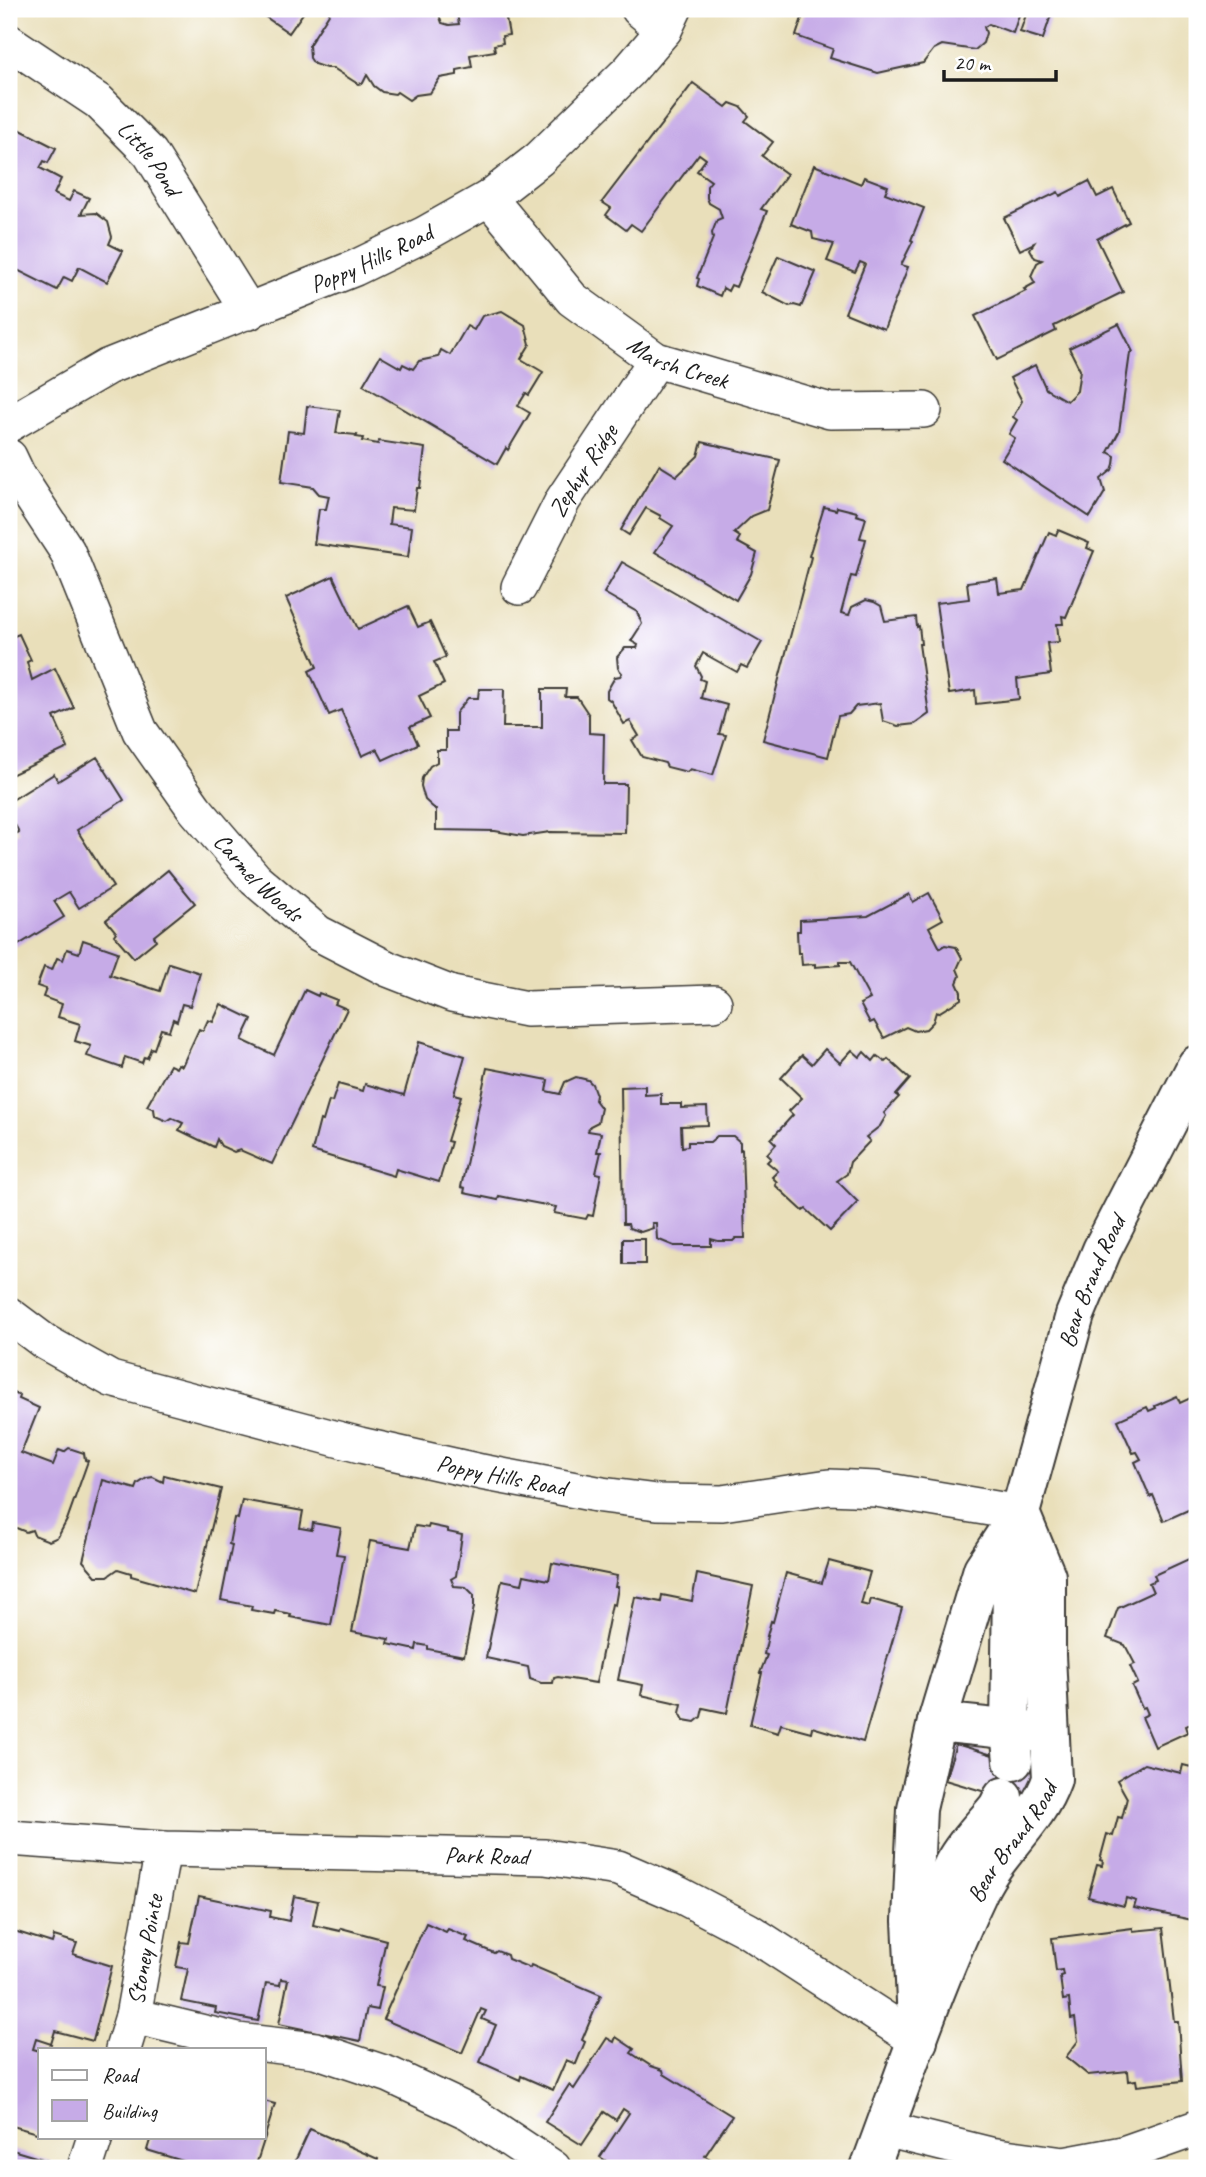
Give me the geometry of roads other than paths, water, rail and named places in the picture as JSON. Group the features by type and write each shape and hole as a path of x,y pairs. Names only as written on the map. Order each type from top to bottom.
{"street":[{"name":"Poppy Hills Road","path":"9,424 107,367 249,312 390,251 489,198 586,116 629,71 659,16"},
{"name":"Little Pond","path":"9,42 99,102 150,153 249,312"},
{"name":"Marsh Creek","path":"489,198 572,299 656,360 830,411 924,410"},
{"name":"Zephyr Ridge","path":"519,587 562,500 656,360"},
{"name":"Carmel Woods","path":"9,457 18,477 67,551 140,731 195,809 255,879 318,933 388,970 452,994 527,1009 714,1003"},
{"name":"Bear Brand Road","path":"918,2041 912,1921 918,1809 937,1722 983,1569 1020,1513 1074,1315 1102,1250 1196,1072"},
{"name":"Poppy Hills Road","path":"9,1315 54,1347 111,1378 360,1445 481,1472 602,1495 657,1502 722,1503 829,1488 852,1488 937,1498 1020,1513"},
{"name":"Bear Brand Road","path":"870,2168 944,1969 981,1886 1037,1811 1052,1779 1046,1655 1046,1576 1020,1513"},
{"path":"1011,1745 1012,1584 1020,1513"},
{"path":"937,1722 1011,1745 1050,1733"},
{"path":"944,1969 944,1910 949,1874 954,1863 998,1808 1003,1797"},
{"name":"Park Road","path":"9,1838 163,1849 545,1857 618,1868 678,1894 747,1930 918,2041"},
{"name":"Stoney Pointe","path":"123,2048 133,2016 163,1849"},
{"path":"133,2016 238,2041 315,2050 390,2075 469,2112 553,2168"},
{"path":"885,2129 989,2155 1064,2165 1123,2154 1197,2128"},
{"path":"85,2168 95,2138"}]}
